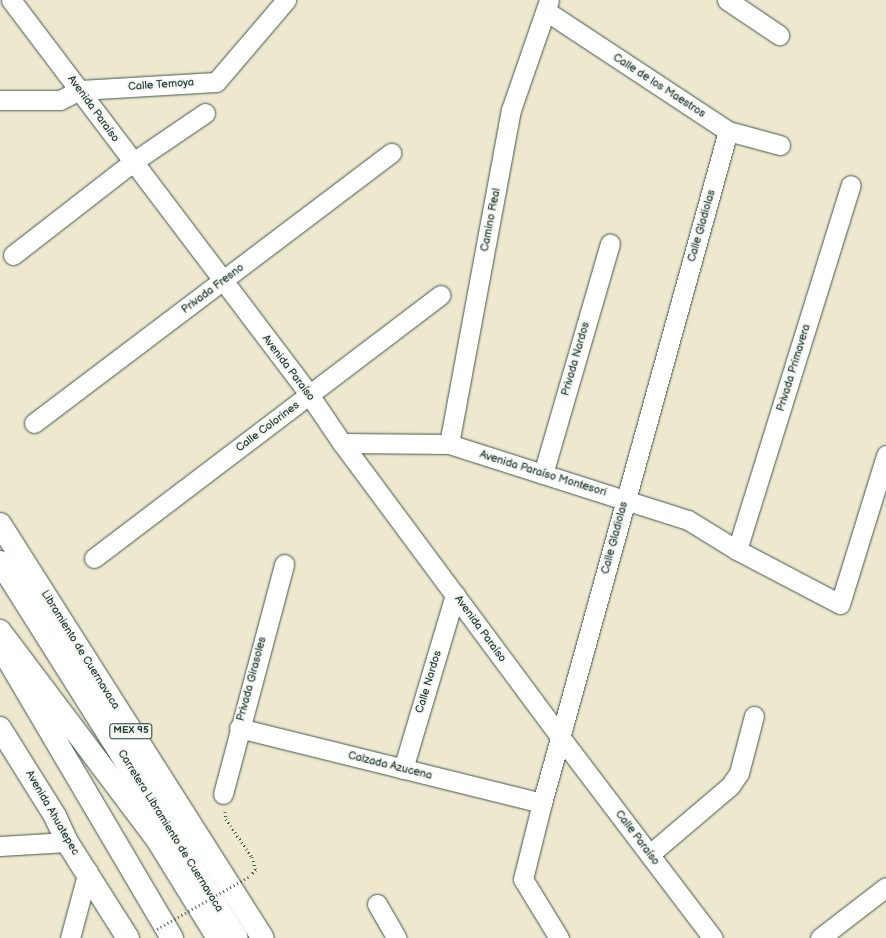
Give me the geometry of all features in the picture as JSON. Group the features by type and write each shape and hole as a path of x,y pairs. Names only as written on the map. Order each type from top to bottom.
{"main road":[{"name":"Libramiento de Cuernavaca","path":"0,524 263,938"},
{"name":"Carretera Libramiento de Cuernavaca","path":"0,562 237,938"},
{"name":"Carretera Libramiento de Cuernavaca","path":"0,631 158,840 218,938"},
{"path":"0,646 164,933"},
{"name":"Avenida Ahuatepec","path":"0,728 55,816 67,842 88,871 128,938"}],"street":[{"name":"Avenida Paraíso","path":"11,0 80,90 222,282 310,396 342,443 561,738"},
{"name":"Calle Temoya","path":"0,100 60,100 80,90 216,82 286,0"},
{"path":"727,0 779,35"},
{"name":"Calle de los Maestros","path":"548,6 728,131 780,145"},
{"name":"Camino Real","path":"449,444 511,110 548,6"},
{"path":"13,255 133,162 205,113"},
{"name":"Calle Gladiolas","path":"558,938 523,879 542,803 625,500 728,131"},
{"name":"Privada Fresno","path":"34,423 391,153"},
{"name":"Privada Primavera","path":"737,550 851,185"},
{"name":"Privada Nardos","path":"543,474 610,244"},
{"name":"Calle Colorines","path":"94,558 310,396 441,295"},
{"name":"Avenida Paraíso Montesori","path":"342,443 449,444 688,520 737,550 840,604 886,455"},
{"name":"Privada Girasoles","path":"223,794 239,728 284,564"},
{"name":"Calle Nardos","path":"403,769 455,595"},
{"path":"650,854 730,786 739,773 754,716"},
{"name":"Calzada Azucena","path":"239,728 542,803"},
{"name":"Calle Paraíso","path":"561,738 713,938"},
{"path":"0,846 67,842"},
{"path":"70,938 88,871"},
{"path":"820,938 886,887"},
{"path":"376,904 397,938"}],"path":[{"path":"164,933 250,876 256,870 252,857 226,819 223,794"}]}
